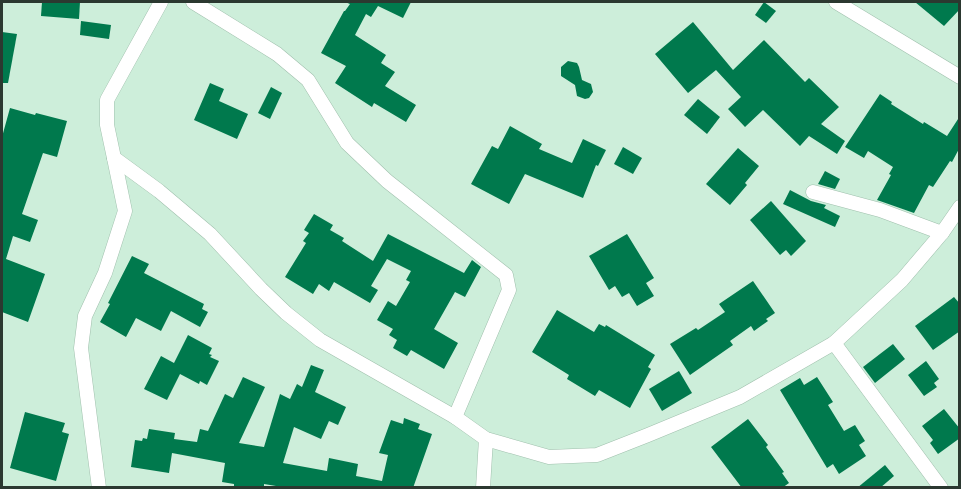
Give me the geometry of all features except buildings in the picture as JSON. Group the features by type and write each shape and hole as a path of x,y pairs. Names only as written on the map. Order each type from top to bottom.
{"street":[{"path":"99,488 81,348 85,316 105,273 125,211 107,126 107,100 161,2"},
{"path":"193,2 277,54 308,80 347,143 387,181 506,275 509,290 455,417"},
{"path":"836,2 960,78"},
{"path":"114,158 159,191 210,234 261,290 320,339 455,417 486,439 549,457 597,455 740,397 834,343 902,280 942,233 960,207"},
{"path":"813,192 880,210 942,233"},
{"path":"834,343 941,488"},
{"path":"483,488 486,439"}]}
